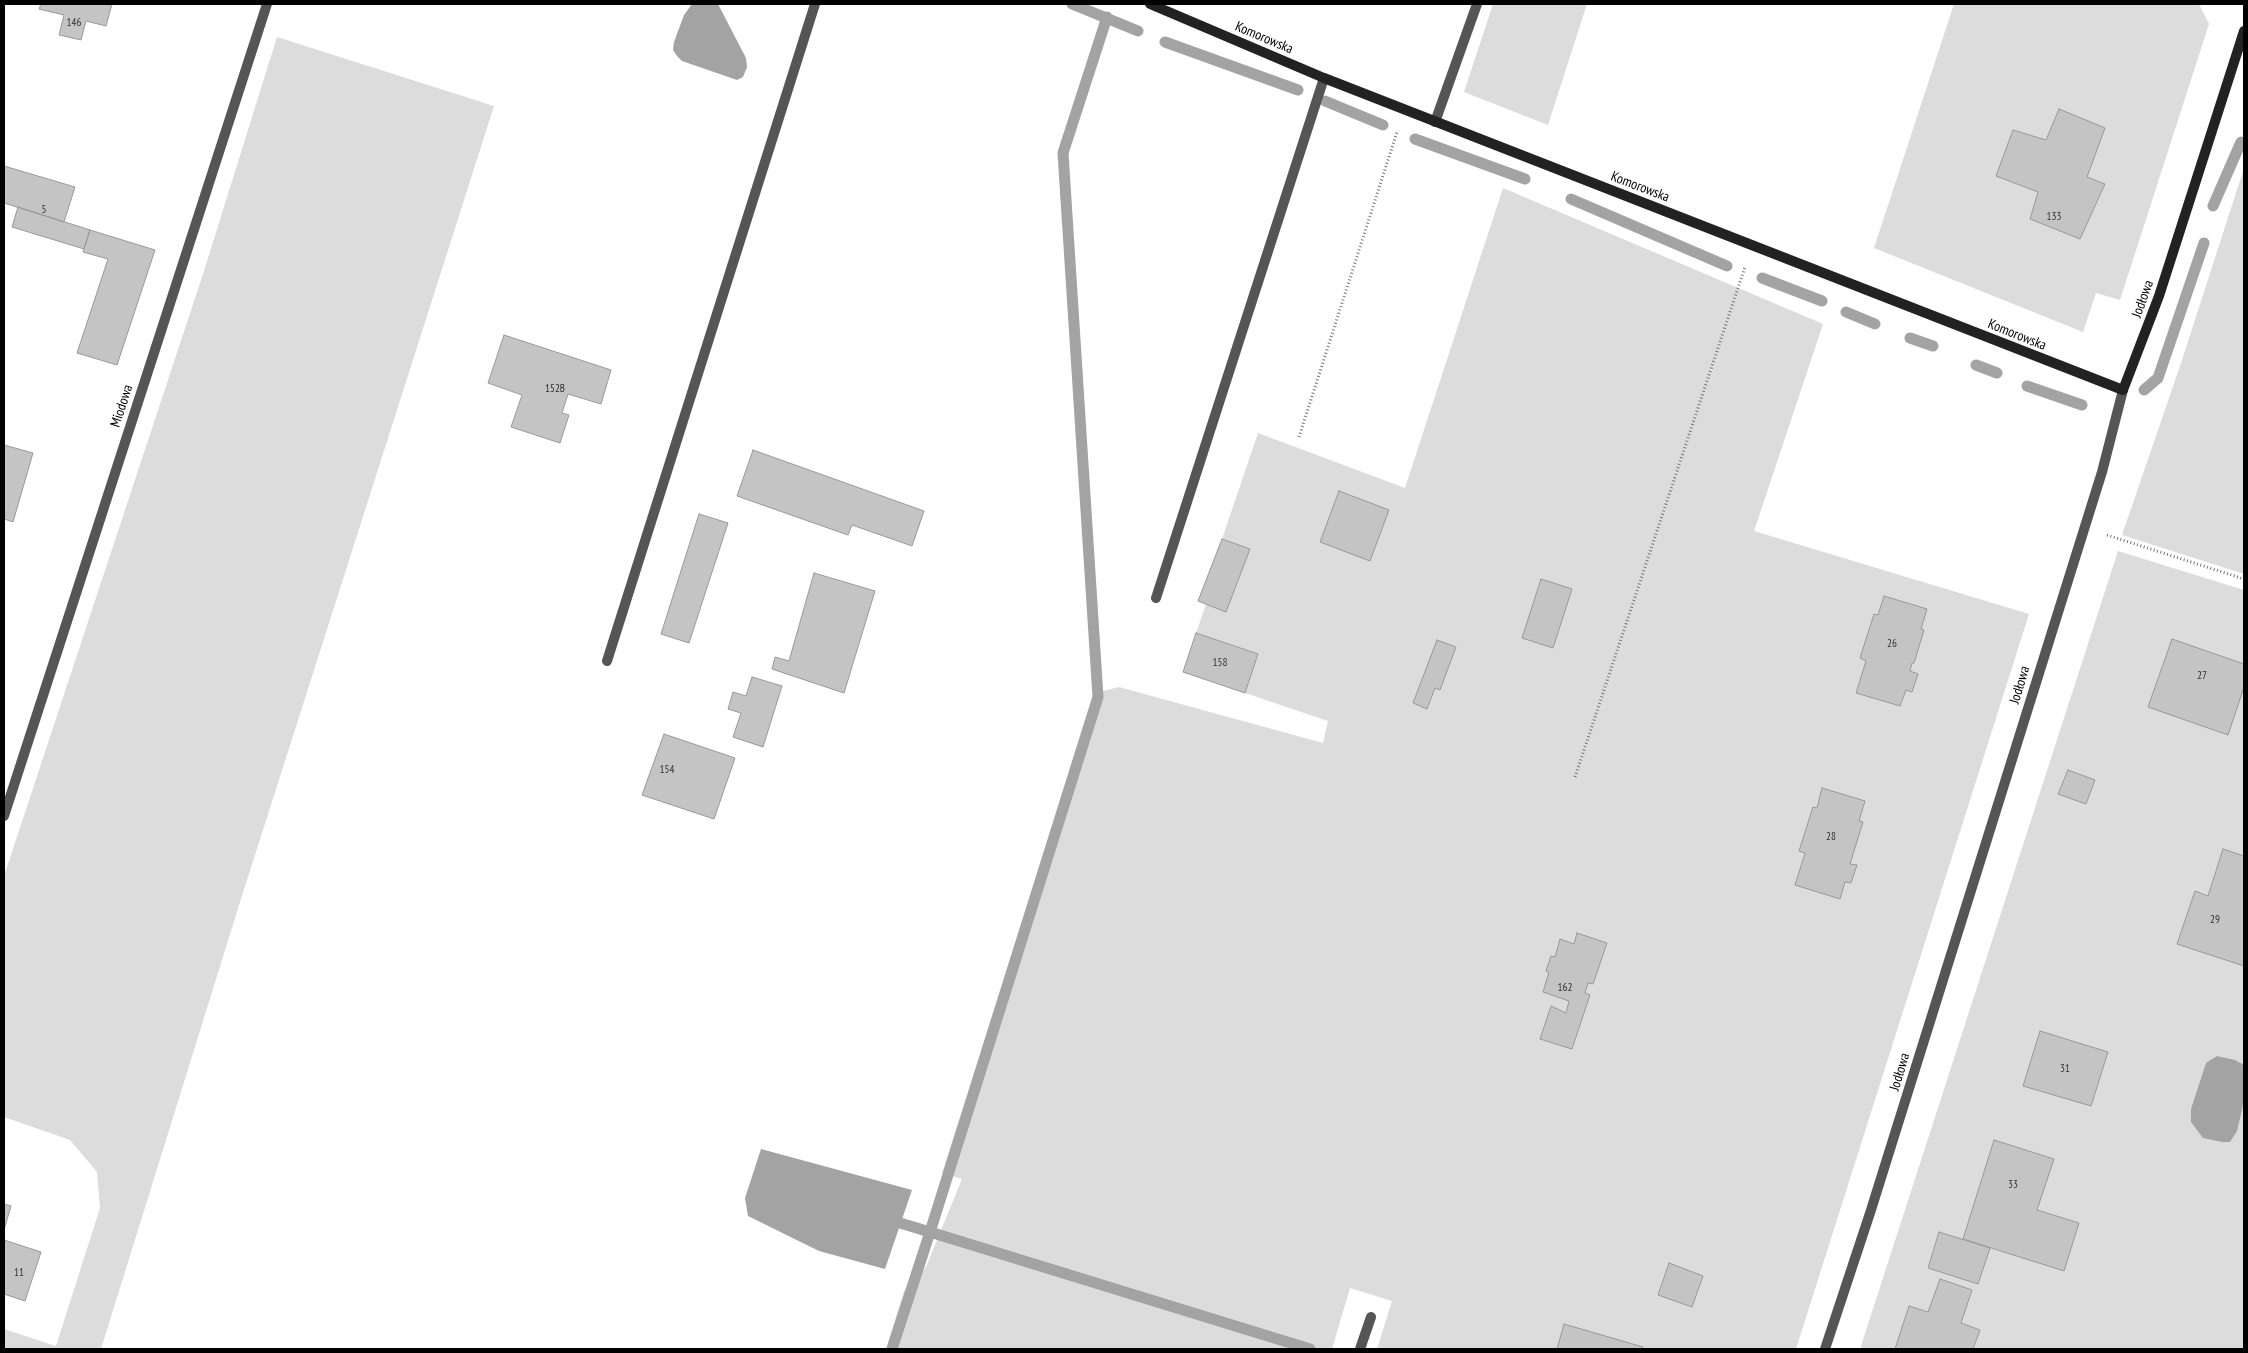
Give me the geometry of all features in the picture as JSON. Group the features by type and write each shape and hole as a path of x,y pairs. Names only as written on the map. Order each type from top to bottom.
{"street":[{"name":"Miodowa","path":"4,816 267,4"},
{"path":"607,662 815,4"},
{"name":"Komorowska","path":"1150,4 1404,110 2123,390"},
{"path":"1435,122 1477,4"},
{"name":"Jodłowa","path":"1825,1349 1874,1200 2102,472 2123,390 2159,296 2244,31"},
{"path":"1156,598 1324,78"},
{"path":"1360,1349 1371,1317"}],"path":[{"path":"1300,438 1404,110"},
{"path":"1575,777 1752,245"},
{"path":"2084,528 2244,579"}],"shaded area":[{"path":"692,4 718,4 746,58 747,67 743,77 737,80 682,61 677,56 673,50 674,42 684,15"},
{"path":"1493,4 1587,4 1548,125 1464,92"},
{"path":"1954,4 2199,4 2209,24 2120,300 2096,293 2083,332 1874,248"},
{"path":"277,37 494,106 240,902 101,1349 4,1349 4,1329 56,1346 100,1208 97,1172 70,1140 4,1117 4,876 203,274"},
{"path":"2244,168 2244,574 2122,535 2181,363"},
{"path":"1503,188 1823,324 1754,531 2029,614 1796,1349 1377,1349 1392,1301 1350,1288 1332,1349 886,1349 904,1291 926,1267 962,1179 942,1173 1095,693 1119,687 1323,743 1328,721 1183,672 1206,604 1198,601 1222,539 1258,433 1405,488"},
{"path":"2118,551 2244,590 2244,1349 1860,1349"},
{"path":"2217,1056 2235,1060 2244,1065 2244,1101 2237,1131 2230,1142 2203,1138 2191,1122 2191,1109 2206,1063"},
{"path":"761,1149 912,1190 885,1269 819,1251 748,1216 745,1198"}],"building":[{"path":"41,4 112,4 106,26 86,21 81,40 59,35 64,15 39,9"},
{"path":"2059,109 2105,128 2087,177 2105,184 2080,239 2030,219 2038,192 1996,176 2013,130 2046,140"},
{"path":"4,166 75,187 64,222 4,203"},
{"path":"18,207 90,230 84,249 12,227"},
{"path":"90,230 155,250 117,365 77,353 108,259 83,252"},
{"path":"504,335 611,370 601,404 568,394 562,413 569,415 560,443 511,427 522,395 488,383"},
{"path":"4,445 33,453 13,522 4,519"},
{"path":"753,450 924,511 912,546 852,525 848,535 737,496"},
{"path":"1339,491 1389,510 1370,561 1320,542"},
{"path":"699,514 728,523 689,643 661,634"},
{"path":"1222,539 1250,549 1226,612 1198,601"},
{"path":"814,573 875,591 844,693 772,669 775,657 789,661"},
{"path":"1541,579 1572,589 1553,648 1522,638"},
{"path":"1884,596 1927,609 1921,629 1924,630 1910,671 1918,674 1912,692 1906,690 1900,706 1856,693 1866,661 1860,658 1874,614 1878,615"},
{"path":"1196,633 1258,654 1245,693 1183,672"},
{"path":"2172,639 2244,664 2244,687 2228,735 2148,707"},
{"path":"1437,640 1456,647 1440,690 1435,688 1427,709 1413,703"},
{"path":"752,677 782,686 763,747 733,737 741,713 728,709 733,692 746,696"},
{"path":"664,734 735,758 714,819 642,795"},
{"path":"2068,770 2095,780 2086,804 2058,794"},
{"path":"1822,788 1865,801 1859,821 1863,822 1850,864 1857,865 1851,883 1845,882 1840,899 1795,885 1805,853 1799,851 1813,807 1817,808"},
{"path":"2223,849 2244,856 2244,966 2177,944 2195,891 2208,896"},
{"path":"1577,933 1607,943 1593,984 1588,983 1585,993 1590,995 1572,1049 1540,1039 1551,1006 1566,1013 1569,1001 1543,992 1549,972 1546,971 1551,956 1555,957 1560,939 1574,944"},
{"path":"2040,1031 2108,1052 2091,1106 2023,1086"},
{"path":"1994,1140 2054,1159 2037,1210 2079,1223 2064,1271 1963,1239"},
{"path":"4,1204 11,1206 4,1230"},
{"path":"1939,1232 1990,1248 1978,1284 1928,1268"},
{"path":"4,1240 41,1252 25,1301 4,1294"},
{"path":"1669,1263 1703,1276 1692,1307 1658,1295"},
{"path":"1940,1279 1972,1290 1961,1323 1980,1330 1973,1349 1895,1349 1909,1306 1928,1312"},
{"path":"1564,1324 1643,1347 1642,1349 1557,1349"}],"waterway":[{"path":"1072,4 1138,31"},
{"path":"900,1223 930,1232 1098,697 1063,153 1107,17"},
{"path":"1165,42 1298,90"},
{"path":"1325,101 1383,125"},
{"path":"1415,139 1525,179"},
{"path":"2213,206 2241,142"},
{"path":"1571,199 1727,266"},
{"path":"2144,390 2158,378 2204,243"},
{"path":"1762,278 1822,301"},
{"path":"1846,312 1875,324"},
{"path":"1910,338 1933,346"},
{"path":"1976,365 1997,373"},
{"path":"2027,386 2082,405"},
{"path":"892,1349 930,1232 1310,1349"}]}
